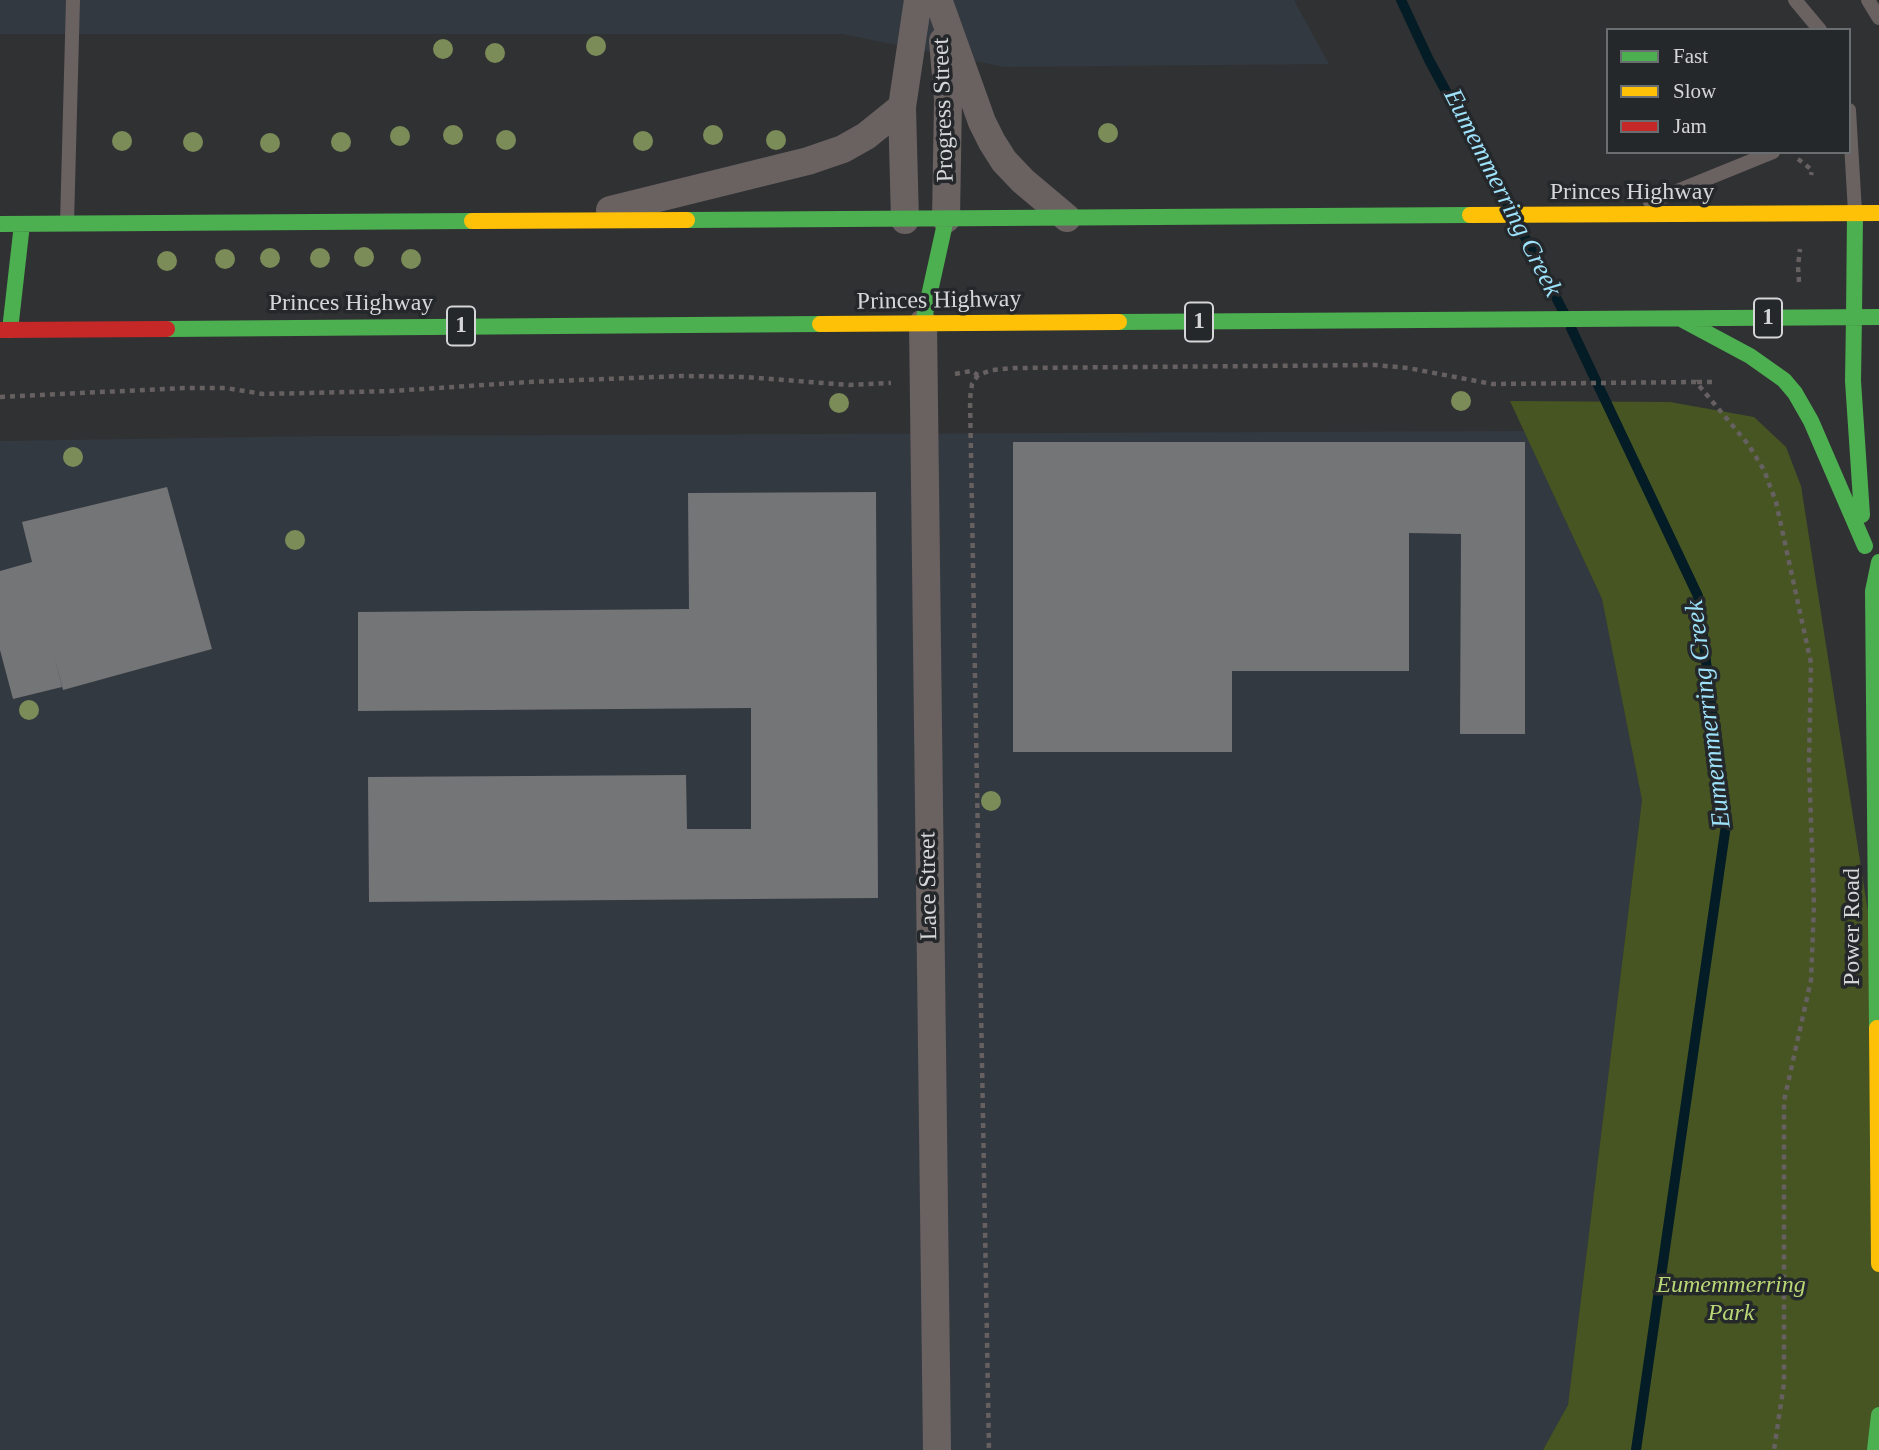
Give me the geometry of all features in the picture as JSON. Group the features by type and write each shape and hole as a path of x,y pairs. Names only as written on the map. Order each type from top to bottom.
{"main road":[{"name":"Princes Highway","path":"0,224 570,220 906,226 946,219 1879,213"},
{"name":"Power Road","path":"1855,214 1853,381 1865,546 1874,589 1879,1264"},
{"path":"923,323 946,219"},
{"path":"5,330 22,224"},
{"path":"916,284 923,323"},
{"name":"Princes Highway","path":"5,330 1879,317"},
{"path":"1681,319 1750,356 1784,380 1796,393 1811,421 1865,546"},
{"name":"Power Road","path":"1874,589 1879,562"},
{"path":"1875,1450 1879,1415"}],"street":[{"name":"Progress Street","path":"906,226 902,107 932,1"},
{"name":"Progress Street","path":"932,1 948,99 946,219"},
{"path":"932,1 982,122 998,152 1023,181 1067,218"},
{"path":"570,220 808,161 843,149 866,136 902,107"},
{"name":"Lace Street","path":"923,323 937,1450"}],"lane":[{"path":"67,224 73,0"},
{"path":"1795,0 1818,28"},
{"path":"1868,0 1879,18"},
{"path":"1851,145 1855,214"},
{"path":"1616,216 1768,154"}],"path":[{"path":"989,1450 970,399 972,384 978,375 1004,368 1375,365 1408,368 1492,384 1696,383 1748,444 1764,470 1776,502 1811,663 1809,764 1814,905 1811,980 1784,1101 1784,1384 1774,1450"},
{"path":"0,397 184,388 226,388 263,394 392,391 682,376 745,377 849,385 923,379 971,371 978,375"}],"shaded area":[{"path":"0,0 1294,0 1329,64 1004,67 842,34 0,34"},
{"path":"1524,431 1602,599 1642,800 1568,1406 1543,1450 0,1450 0,441 319,436"}],"green space":[{"name":"Eumemmerring Park","path":"1510,401 1670,402 1754,417 1786,447 1801,486 1875,956 1879,1415 1875,1450 1543,1450 1568,1405 1642,800 1602,599"}],"building":[{"path":"1013,442 1525,442 1525,734 1460,734 1461,534 1409,533 1409,671 1232,671 1232,752 1013,752"},
{"path":"167,487 212,649 63,690 54,655 62,687 13,699 0,650 0,571 32,562 22,522"},
{"path":"876,492 878,898 369,902 368,777 686,775 687,829 751,829 751,708 358,711 358,612 689,609 688,493"}],"waterway":[{"name":"Eumemmerring Creek","path":"1401,0 1429,60 1509,207"},
{"name":"Eumemmerring Creek","path":"1517,222 1564,313"},
{"name":"Eumemmerring Creek","path":"1571,328 1698,596 1726,825 1636,1450"}],"traffic: fast":[{"path":"1854,316 1855,214"},
{"path":"687,220 1470,215"},
{"path":"923,323 946,219"},
{"path":"0,224 472,221"},
{"path":"10,330 22,224"},
{"path":"1854,316 1853,381 1862,515"},
{"path":"1119,322 1879,317"},
{"path":"1681,319 1750,356 1784,380 1795,393 1811,421 1865,546"},
{"path":"167,329 820,324"},
{"path":"1877,1028 1873,591 1879,562"},
{"path":"1875,1450 1879,1415"}],"traffic: slow":[{"path":"1470,215 1879,213"},
{"path":"472,221 687,220"},
{"path":"820,324 1119,322"},
{"path":"1877,1028 1879,1264"}],"traffic: jam":[{"path":"0,330 167,329"}]}
